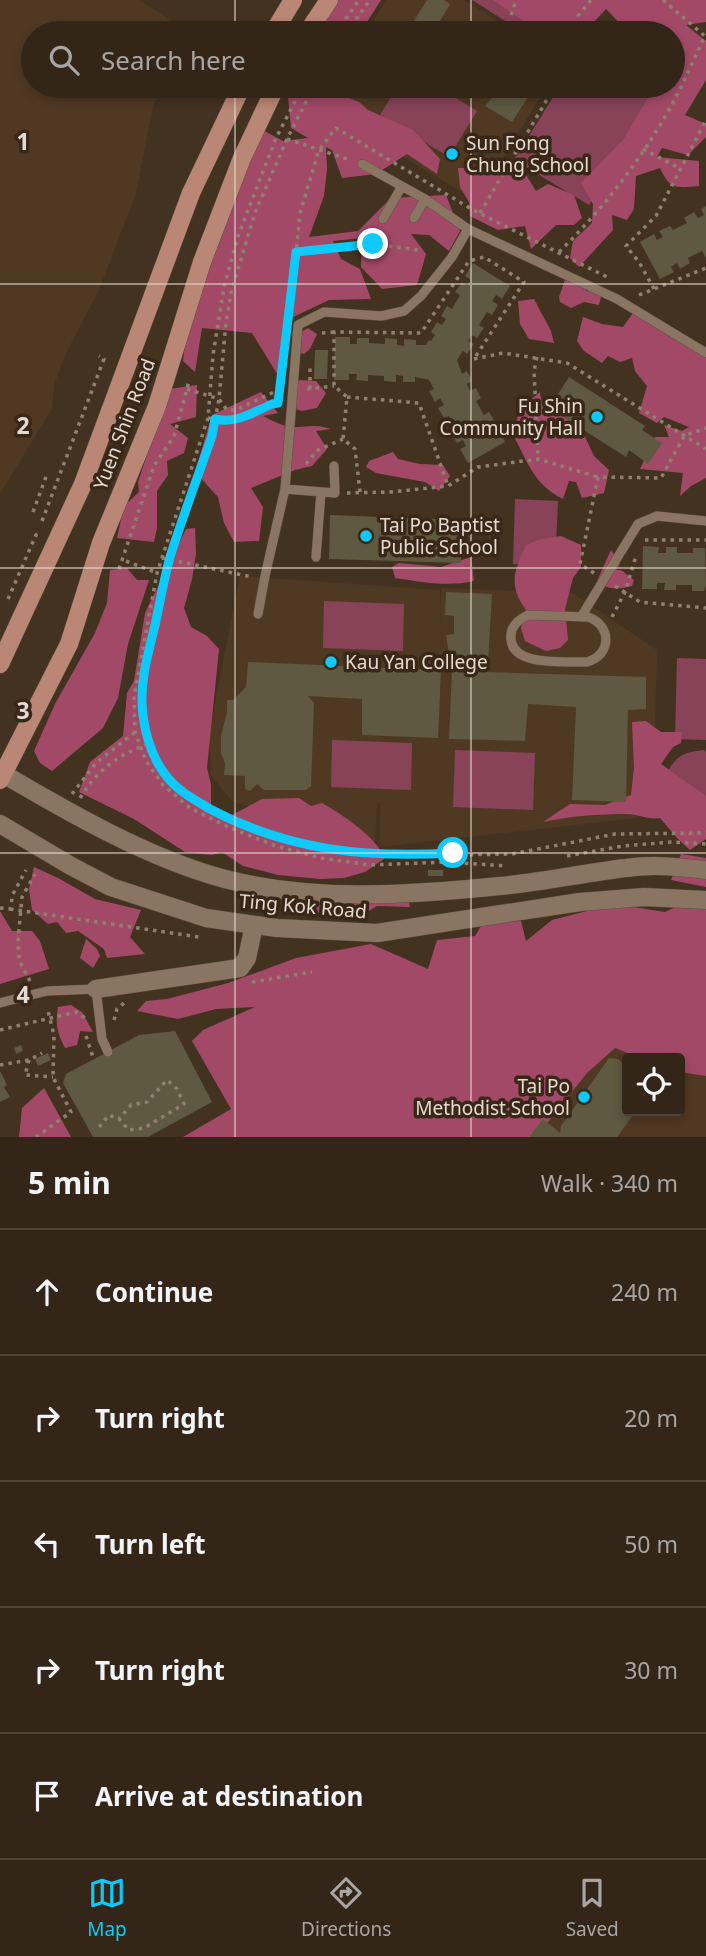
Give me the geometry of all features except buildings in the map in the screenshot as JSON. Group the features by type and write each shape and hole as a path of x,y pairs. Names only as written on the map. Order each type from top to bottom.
{"main road":[{"path":"280,21 293,0"},
{"path":"315,21 329,0"},
{"name":"Yuen Shin Road","path":"0,664 83,484 191,193 236,98"},
{"name":"Yuen Shin Road","path":"1,775 69,644 101,543 157,406 202,262 242,158 270,98"},
{"name":"Ting Kok Road","path":"1,775 158,855 225,879 302,892 337,895 409,893 550,881 628,867 667,866 706,870"},
{"name":"Ting Kok Road","path":"0,824 111,887 206,918 254,925 321,932 377,933 580,902 644,897 706,900"},
{"path":"96,989 233,971 240,968 247,958 254,925"}],"lane":[{"path":"362,163 425,199 468,229 617,299 706,353"},
{"path":"383,219 402,186"},
{"path":"414,218 425,199"},
{"path":"258,614 285,489 298,325 324,312 381,316 404,311 421,296 452,257 468,229"},
{"path":"285,489 335,493 334,466"},
{"path":"316,557 321,492"},
{"path":"581,617 638,524 657,516 706,521"},
{"path":"535,615 581,617 595,619 607,637 604,651 594,660 587,662 527,659 513,647 510,635 522,618 535,615"},
{"path":"0,1003 47,991 96,989 102,1039 108,1052"}],"path":[{"path":"344,21 359,0"},
{"path":"355,21 370,0"},
{"path":"511,15 516,0"},
{"path":"579,21 578,16 591,0"},
{"path":"663,0 705,37 685,78"},
{"path":"297,98 276,138 237,236 224,287 213,355 208,418 157,573 134,697 135,732 146,761 163,785 190,808 276,846 321,858 370,866 447,862 516,866"},
{"path":"306,98 255,213 232,289 212,436 170,558 143,673 145,729 164,774 190,797 258,831 336,851 398,856 512,854 615,834 706,833"},
{"path":"480,213 548,98"},
{"path":"290,316 300,213 319,150 336,128 480,213 559,252 610,198 675,98"},
{"path":"654,289 639,262 626,246 656,216 706,120"},
{"path":"287,139 362,163"},
{"path":"643,149 681,169"},
{"path":"296,252 373,244 418,250"},
{"path":"322,333 421,333 469,261 484,257 524,282 474,359 503,353 567,363 706,449"},
{"path":"639,295 706,268"},
{"path":"334,332 334,386"},
{"path":"43,521 104,359 99,356"},
{"path":"537,357 534,371 538,459"},
{"path":"310,364 310,388"},
{"path":"119,569 154,466 174,436 189,381"},
{"path":"187,389 219,399 227,410 236,410 274,392 334,386 347,397 419,402 448,486"},
{"path":"278,403 279,392"},
{"path":"343,439 347,397"},
{"path":"208,418 226,422 272,404 292,403"},
{"path":"306,464 318,450 343,439"},
{"path":"343,439 355,449 360,492"},
{"path":"335,493 448,486 478,467 538,459 598,477"},
{"path":"33,512 47,474"},
{"path":"5,606 30,545 36,535 44,533"},
{"path":"604,629 625,592 638,548 646,540 706,540"},
{"path":"162,558 195,565"},
{"path":"126,561 157,573"},
{"path":"72,794 96,763 135,732"},
{"path":"80,799 97,776 118,756 150,744"},
{"path":"556,858 624,846 671,842 706,844"},
{"path":"10,909 13,894 26,870"},
{"path":"30,982 19,960 18,941 22,897 35,874"},
{"path":"0,908 204,937"},
{"path":"36,1137 71,1112 53,1077 54,1035 48,1011"},
{"path":"0,1030 76,1012 86,1019"},
{"path":"86,1030 87,1045 93,1057"},
{"path":"0,1065 29,1060 41,1053"},
{"path":"29,1060 25,1074 53,1077"},
{"path":"99,1127 109,1115 119,1119 129,1129 144,1128 184,1104 177,1089 167,1080 147,1102 131,1105 119,1119"}],"shaded area":[{"path":"0,0 139,0 172,21 21,21 21,98 158,98 153,105 136,193 99,290 65,355 54,385 52,408 0,494"},
{"path":"322,0 381,0 368,21 318,21"},
{"path":"387,0 464,0 498,21 373,21"},
{"path":"472,0 579,0 560,21 505,21"},
{"path":"493,0 706,0 706,22 686,25 706,41 706,80 685,115 706,124 706,137 688,155 662,148 657,157 699,161 699,186 675,186 667,180 660,168 636,176 634,209 627,220 612,215 613,230 579,267 570,258 573,241 592,223 593,204 581,183 623,140 648,98 685,98 685,21 618,21 606,9 595,21 524,21"},
{"path":"288,98 349,98 368,110 413,130 440,159 437,174 407,154 376,174 342,178 332,150 326,147 324,196 309,237 358,231 391,198 446,195 460,231 449,251 429,235 411,234 426,254 417,285 382,289 361,267 362,238 333,241 341,259 360,269 371,299 329,300 289,319 282,382 252,333 202,328 195,372 183,361 188,321 257,127 283,141 308,138 291,128"},
{"name":"Sun Fong Chung School","path":"326,98 540,98 477,201 321,107"},
{"path":"391,98 456,98 477,111 449,157 380,115"},
{"path":"553,98 656,98 589,205 514,160"},
{"path":"458,168 487,173 523,170 536,191 548,184 574,195 582,218 574,225 556,225 531,249 525,226 498,230 470,216 469,202 460,187"},
{"path":"582,278 586,291 603,288 599,305 584,302 571,308 560,302 565,280"},
{"path":"534,299 551,331 554,343 529,339 520,324 518,301"},
{"path":"635,310 706,347 706,478 680,496 683,473 640,469 655,437 669,437 664,425 682,431 689,427 664,417 657,423 639,413 647,386 635,371 632,358 620,362 608,356 602,363 584,351 577,341 583,317 602,324 623,327"},
{"path":"308,328 317,334 310,349 304,354 292,350 292,337"},
{"path":"299,380 316,381 326,393 317,408 302,411 288,407 287,398"},
{"path":"197,385 196,417 170,424 188,438 184,453 167,461 168,475 157,491 157,528 154,542 117,538 124,506 139,492 138,482 169,389"},
{"path":"261,392 278,413 263,416 288,426 331,429 316,431 327,449 312,466 251,488 263,507 259,541 234,542 224,523 218,497 195,472 212,415"},
{"path":"540,392 544,416 560,410 578,422 594,456 609,470 604,493 582,498 576,482 569,481 563,499 545,486 532,471 512,433 521,408"},
{"path":"393,452 398,459 443,465 450,476 439,491 425,482 376,473 366,467 369,461"},
{"path":"515,499 558,501 555,566 513,564"},
{"path":"195,528 196,554 184,608 191,627 207,636 219,649 207,768 211,784 211,805 232,815 262,799 299,798 311,806 322,803 368,835 381,852 384,859 365,872 344,878 320,879 278,875 243,866 222,852 212,855 185,852 134,819 79,792 90,762 123,736 127,693 134,681 145,613 186,529"},
{"path":"561,536 581,545 581,567 573,578 565,609 568,640 560,648 546,651 525,641 521,628 526,610 515,585 516,570 526,545"},
{"path":"611,550 620,564 616,570 621,570 634,580 632,586 614,588 597,581"},
{"path":"471,557 474,581 464,583 434,583 395,578 392,567 399,563 441,567"},
{"path":"127,568 137,580 149,580 128,644 118,698 103,728 52,771 40,763 34,751 55,704 95,633 107,603 110,570"},
{"path":"240,576 440,590 440,630 441,588 572,593 657,650 653,800 636,818 380,847 380,803 377,803 375,844 232,801 211,776 209,734"},
{"path":"324,601 404,604 403,651 323,648"},
{"path":"677,658 706,659 706,740 675,739"},
{"path":"646,721 661,732 682,732 681,743 673,747 661,764 706,796 706,839 690,850 660,818 631,814 606,814 543,822 570,804 605,805 631,795 634,768 632,722"},
{"path":"332,740 412,743 411,790 331,787"},
{"path":"455,750 535,753 533,810 453,807"},
{"path":"704,750 706,811 666,776 672,764 680,757"},
{"path":"681,854 706,858 706,887 671,880"},
{"path":"34,867 95,899 141,910 130,937 145,954 107,958 104,949 78,931 66,933 57,922 48,924 32,910 29,889"},
{"path":"271,880 271,904 260,907 247,904 247,888"},
{"path":"336,886 339,904 334,913 296,914 291,898"},
{"path":"347,890 409,902 410,907 377,906 369,911 365,905 346,905"},
{"path":"614,904 665,912 682,904 706,907 706,1076 685,1073 685,1053 628,1053 615,1048 587,1073 536,1137 183,1137 231,1109 192,1041 203,1030 255,1007 216,1009 178,1019 137,1011 146,1001 167,999 228,983 296,958 371,944 428,969 437,940 475,936 483,923 521,921 526,941 552,920"},
{"path":"0,911 12,931 32,931 40,941 49,969 0,984"},
{"path":"86,939 97,949 100,956 93,968 80,958"},
{"path":"71,1005 82,1012 93,1032 80,1031 77,1045 65,1048 57,1028 57,1013 58,1007"},
{"name":"Tai Po Methodist School","path":"620,1048 648,1049 662,1053 622,1053 622,1116 685,1116 685,1059 706,1065 706,1137 511,1137 578,1055"},
{"path":"44,1088 71,1137 19,1137 22,1108"}],"place":[{"name":"Sun Fong Chung School","path":"452,154"},
{"name":"Fu Shin Community Hall","path":"597,417"},
{"name":"Tai Po Baptist Public School","path":"366,536"},
{"name":"Kau Yan College","path":"331,662"},
{"name":"Tai Po Methodist School","path":"584,1097"}],"route":[{"path":"373,244 296,252 278,403 226,422 215,419 212,436 170,558 143,673 145,729 164,774 177,787 222,815 258,831 336,851 360,854 398,856 453,853"}]}
